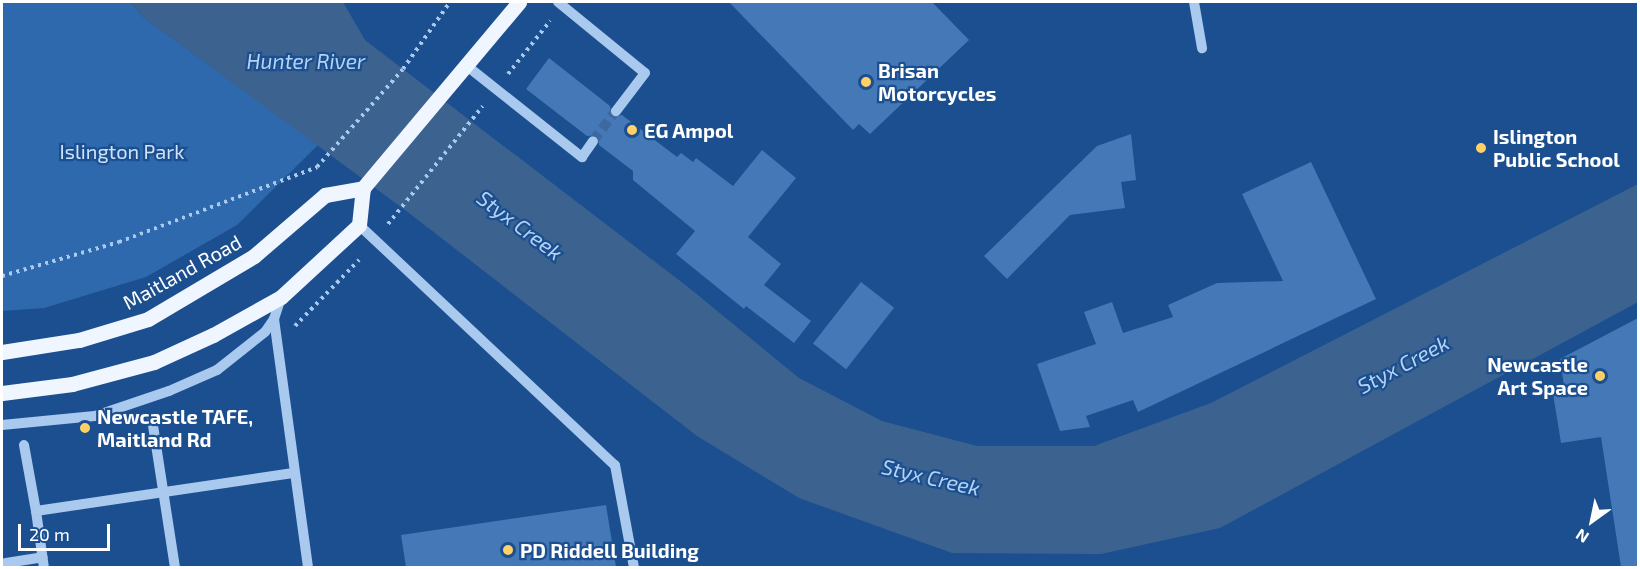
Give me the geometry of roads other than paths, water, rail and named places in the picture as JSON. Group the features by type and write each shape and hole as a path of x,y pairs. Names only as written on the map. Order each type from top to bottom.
{"main road":[{"path":"2,393 72,384 154,362 213,335 281,297 359,225 363,188 519,2"},
{"name":"Maitland Road","path":"2,352 79,340 148,319 254,256 325,195 363,188"}],"street":[{"path":"1194,2 1202,48"},
{"path":"560,3 645,73 616,111"},
{"path":"466,66 582,156 593,141"},
{"path":"359,225 615,465 634,567"},
{"path":"281,297 274,319 293,473 308,567"},
{"path":"2,425 95,416 169,391 236,358 274,319"},
{"path":"152,418 175,567"},
{"path":"2,567 6,563 44,562 24,445"},
{"path":"36,511 293,473"}],"water":[{"name":"Hunter River","path":"131,2 343,2 365,40 688,287 799,378 882,421 977,446 1094,446 1211,403 1638,184 1638,302 1220,528 1101,554 952,553 799,498 697,436 409,213 142,16"}],"tunnel":[{"path":"593,141 616,111"}],"place":[{"name":"Brisan Motorcycles","path":"866,82"},
{"name":"EG Ampol","path":"632,130"},
{"name":"Islington Public School","path":"1481,148"},
{"name":"Newcastle Art Space","path":"1600,376"},
{"name":"Newcastle TAFE, Maitland Rd","path":"85,428"},
{"name":"PD Riddell Building","path":"508,550"}],"park label":[{"name":"Islington Park","path":"122,151"}],"water label":[{"name":"Styx Creek","path":"520,225"},
{"name":"Styx Creek","path":"1403,364"},
{"name":"Styx Creek","path":"931,477"}]}
